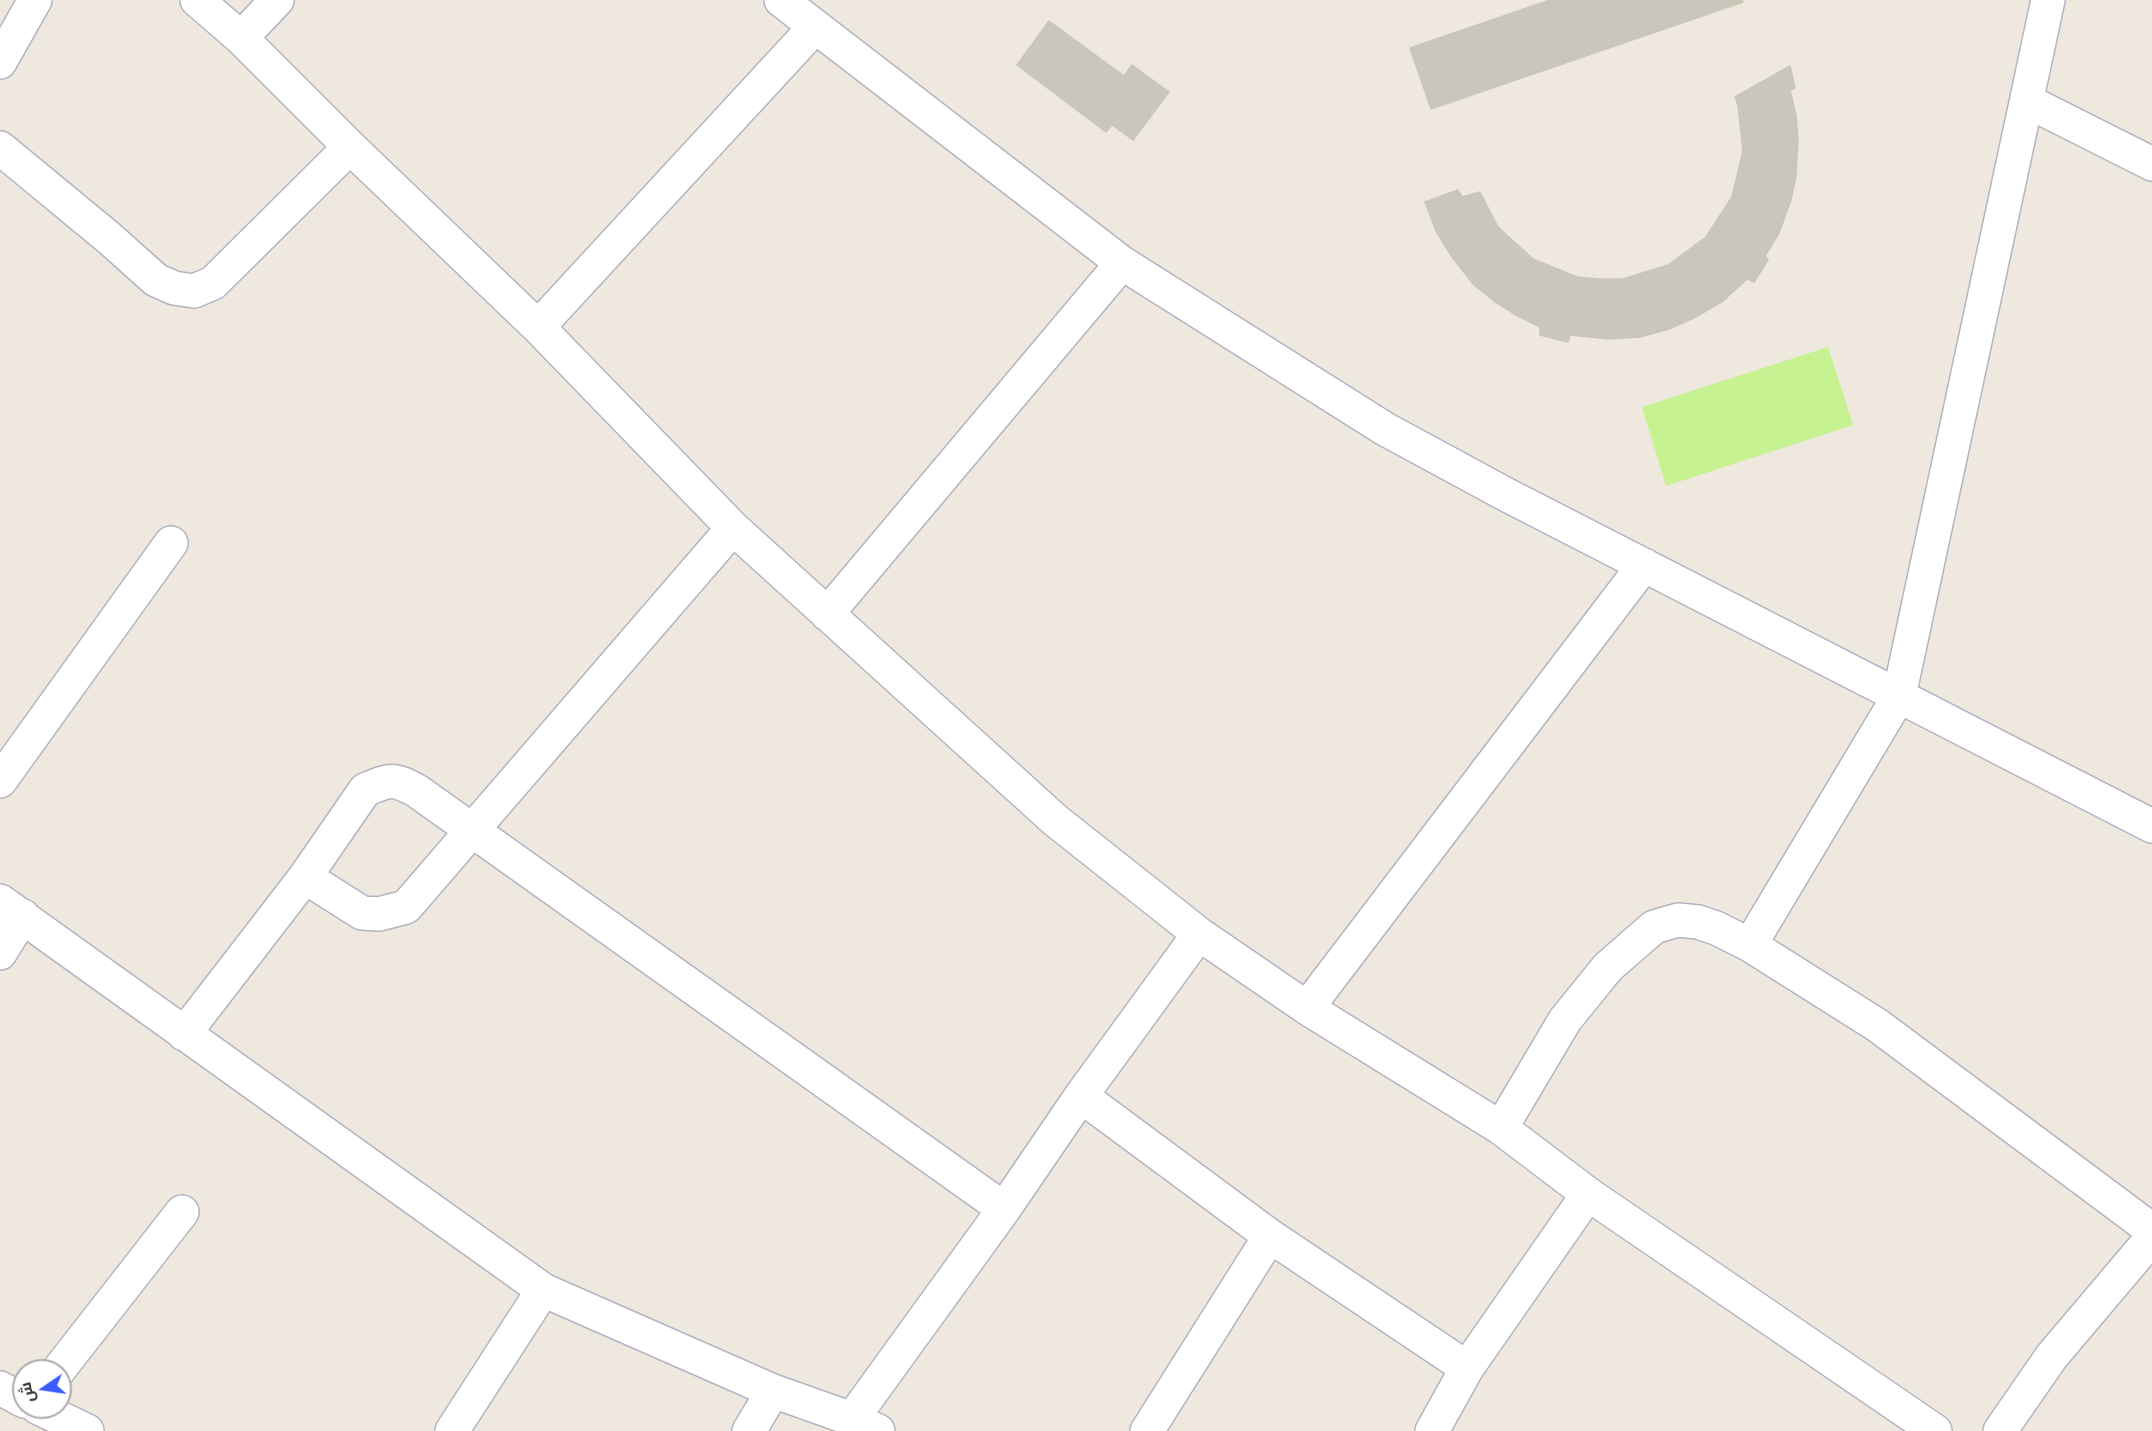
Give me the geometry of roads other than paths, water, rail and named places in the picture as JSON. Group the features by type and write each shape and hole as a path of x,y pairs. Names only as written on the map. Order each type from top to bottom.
{"street":[{"path":"0,62 35,0"},
{"path":"197,0 241,38 350,147 538,327 733,528 1055,820 1199,934 1307,1008 1501,1128 1588,1194 1935,1431"},
{"path":"241,38 277,0"},
{"path":"781,0 1122,263 1385,429 1507,495 2152,826"},
{"path":"1750,945 1899,696 2048,0"},
{"path":"538,327 815,27"},
{"path":"2027,101 2152,164"},
{"path":"0,148 110,238 156,280 174,288 194,291 213,283 350,147"},
{"path":"827,614 1122,263"},
{"path":"305,877 362,914 393,912 406,907 733,528"},
{"path":"0,781 171,543"},
{"path":"1307,1008 1644,565"},
{"path":"184,1034 305,877 365,790 398,780 417,791 1004,1209"},
{"path":"0,953 11,908 543,1290 773,1390 865,1425 1004,1209 1081,1096 1199,934"},
{"path":"1501,1128 1565,1020 1608,967 1654,927 1678,920 1698,922 1716,927 1750,945 1877,1025 2152,1230"},
{"path":"1081,1096 1270,1236 1467,1368"},
{"path":"1432,1431 1467,1368 1588,1194"},
{"path":"67,1359 182,1212"},
{"path":"1148,1431 1270,1236"},
{"path":"2000,1431 2052,1356 2152,1238"},
{"path":"452,1431 543,1290"},
{"path":"749,1431 773,1390"},
{"path":"62,1419 87,1431"}]}
